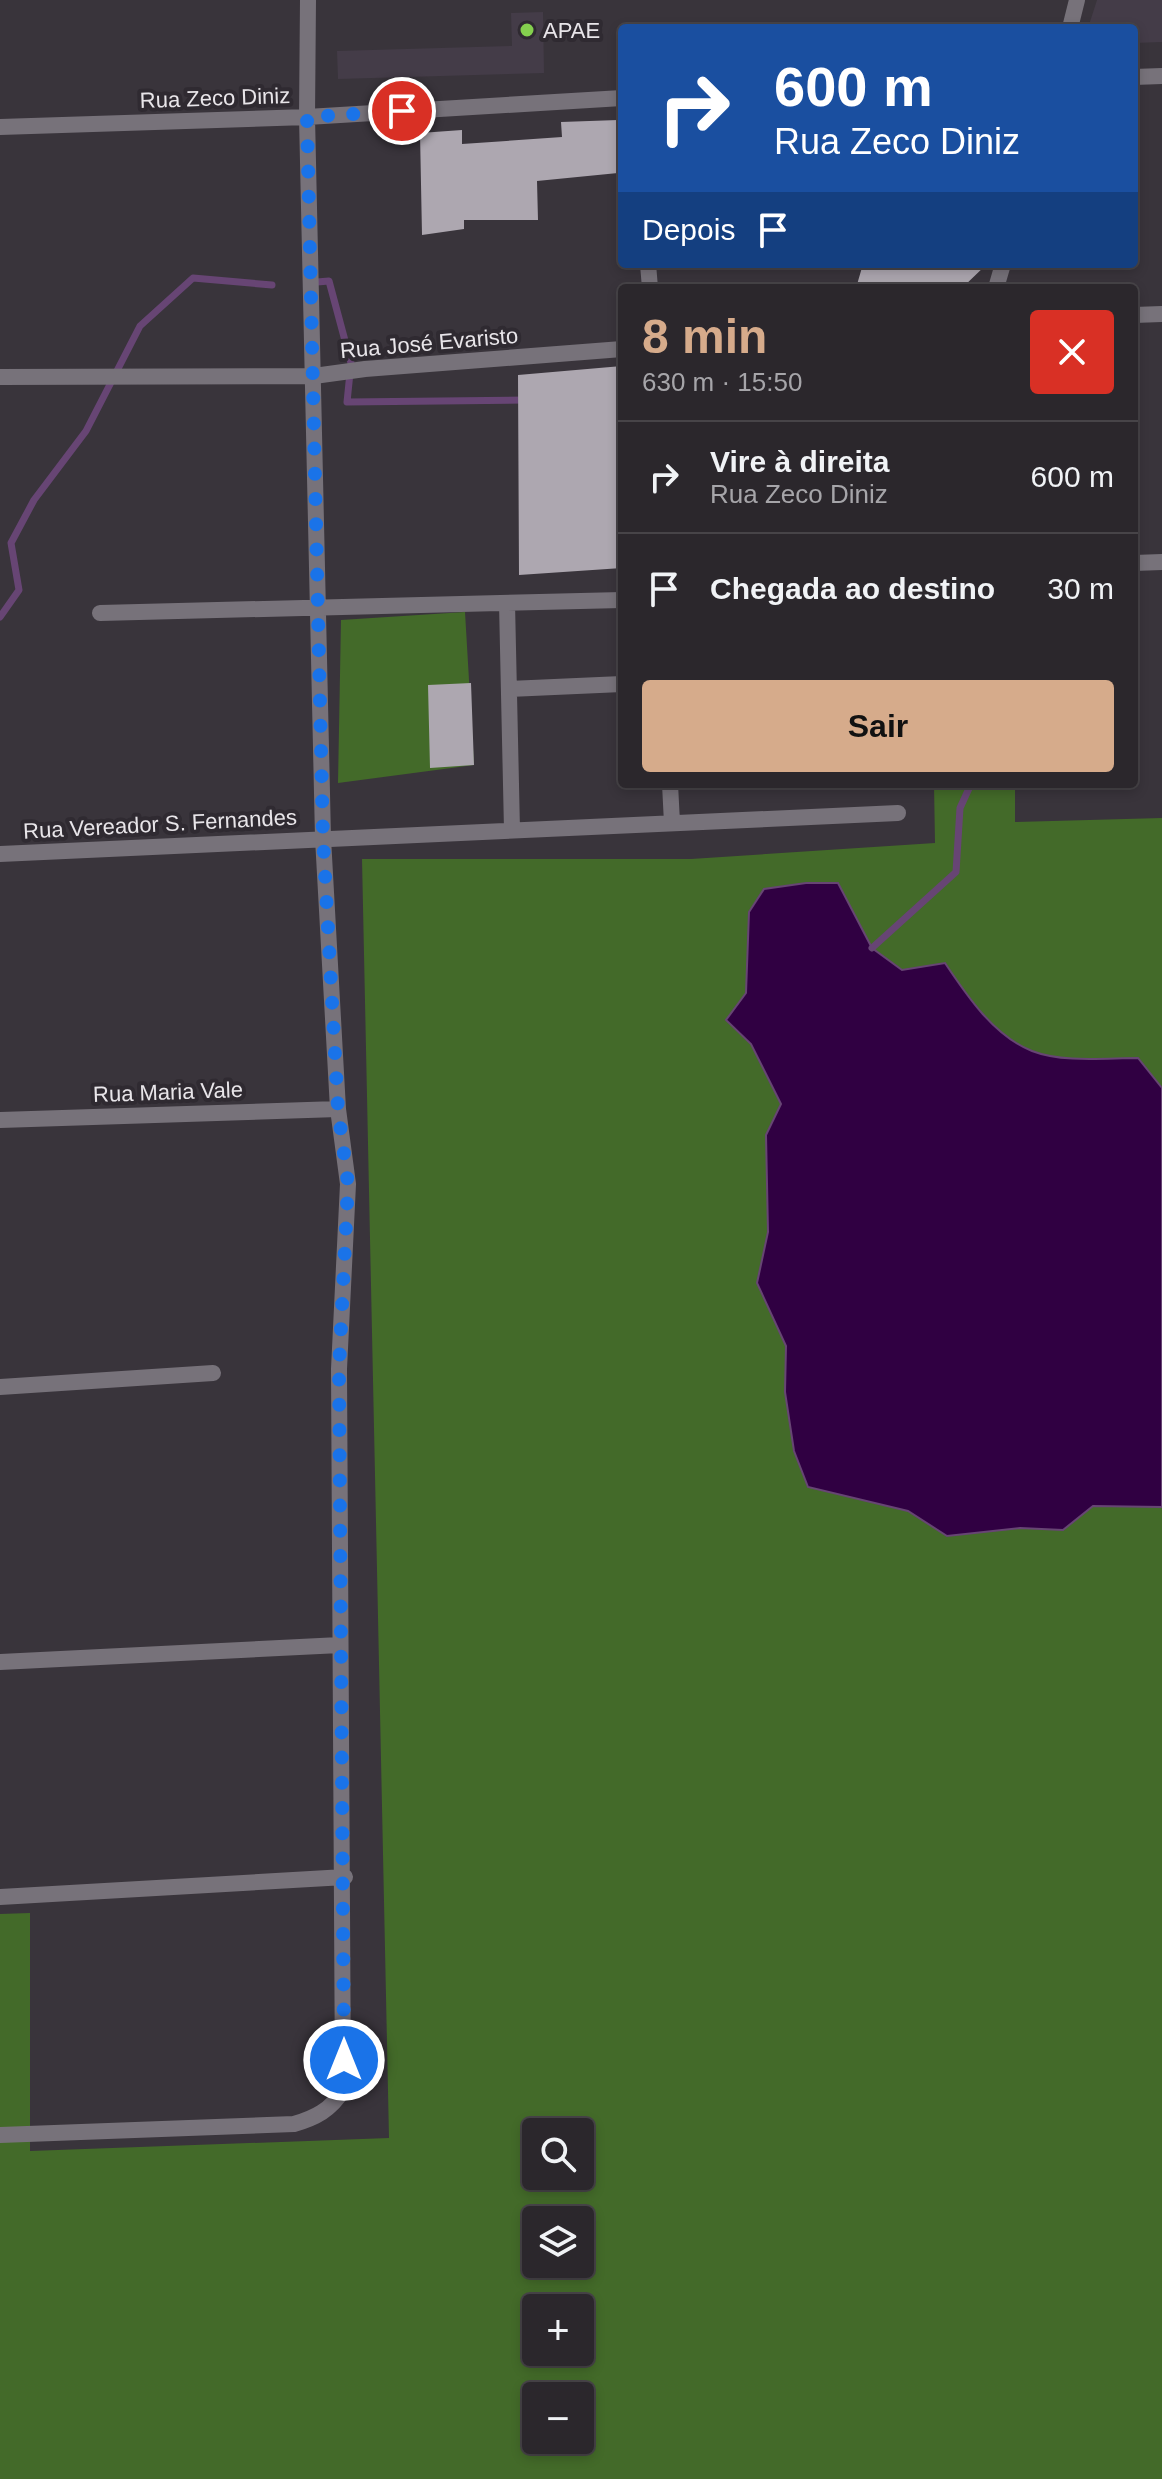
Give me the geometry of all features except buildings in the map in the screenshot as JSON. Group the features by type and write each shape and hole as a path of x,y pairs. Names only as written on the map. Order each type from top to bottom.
{"street":[{"path":"0,2135 294,2124 314,2118 337,2101 343,2090 345,1877 339,1369 348,1184 338,1109 323,838 307,117 308,0"},
{"path":"1071,24 1077,0"},
{"path":"1138,77 1162,76"},
{"name":"Rua Zeco Diniz","path":"0,127 307,117 618,98"},
{"path":"1138,315 1162,314"},
{"name":"Rua José Evaristo","path":"0,377 314,376 365,369 618,349"},
{"path":"1138,563 1162,562"},
{"path":"100,613 618,600"},
{"path":"507,603 512,830"},
{"path":"509,689 618,684"},
{"path":"670,788 672,823"},
{"name":"Rua Vereador S. Fernandes","path":"0,854 898,813"},
{"name":"Rua Maria Vale","path":"0,1120 338,1109"},
{"path":"0,1387 213,1373"},
{"path":"0,1662 340,1645"},
{"path":"0,1897 345,1877"}],"shaded area":[{"path":"1097,0 1162,0 1162,42 1138,43 1138,24 1089,24"},
{"name":"APAE","path":"543,12 544,73 338,79 337,51 512,46 511,13"},
{"path":"806,883 838,883 872,948 902,970 945,963 982,1014 1018,1044 1057,1057 1138,1058 1162,1088 1162,1507 1093,1506 1063,1530 1020,1528 947,1536 908,1511 808,1487 794,1451 785,1392 786,1346 757,1283 768,1232 766,1135 781,1104 751,1044 726,1020 746,993 749,912 764,889"}],"green space":[{"path":"465,612 474,765 338,783 341,620"},
{"path":"934,788 1015,788 1015,822 1162,818 1162,2479 0,2479 0,1914 30,1913 30,2151 389,2138 362,859 691,859 935,843"}],"waterway":[{"path":"0,617 19,590 11,543 34,500 86,431 140,326 193,278 272,285"},
{"path":"317,282 329,281 351,363 347,402 525,400"},
{"path":"872,948 956,872 960,808 969,788"}],"place":[{"name":"APAE","path":"527,30"}],"route":[{"path":"344,2060 339,1369 348,1235 348,1184 338,1109 323,838 307,117 402,111"}]}
